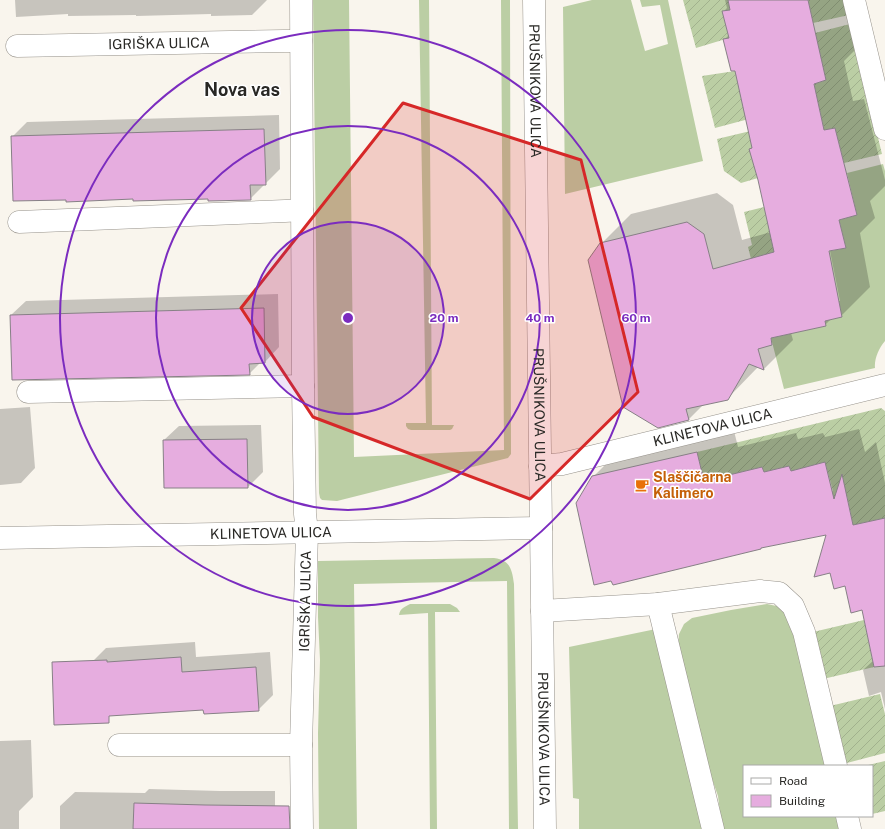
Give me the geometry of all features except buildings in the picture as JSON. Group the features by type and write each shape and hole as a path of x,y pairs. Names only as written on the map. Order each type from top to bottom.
{"street":[{"name":"IGRIŠKA ULICA","path":"301,0 303,386 307,532 302,745 302,829"},
{"name":"PRUŠNIKOVA ULICA","path":"534,0 545,829"},
{"path":"854,0 885,129"},
{"name":"IGRIŠKA ULICA","path":"17,46 284,40 301,41"},
{"path":"19,222 302,210"},
{"name":"KLINETOVA ULICA","path":"540,466 562,464 885,385"},
{"path":"28,392 303,386"},
{"name":"KLINETOVA ULICA","path":"0,538 541,528"},
{"path":"542,612 658,604 760,591 779,593 793,606 804,632 836,765"},
{"path":"658,604 713,829"},
{"path":"118,745 302,745"},
{"path":"847,817 850,829"}],"highlighted area":[{"path":"403,103 581,160 638,392 530,499 313,417 241,308"}],"green space":[{"path":"313,0 349,0 354,457 504,450 501,0 510,0 511,454 508,458 337,501 322,500 319,493"},
{"path":"419,0 429,0 432,425 454,425 450,430 411,430 406,426 406,423 426,423"},
{"path":"592,0 631,0 645,51 668,44 660,5 642,7 640,0 668,0 703,161 565,194 563,7"},
{"path":"683,0 728,0 730,10 723,11 729,38 696,48"},
{"path":"808,0 846,0 849,15 813,23"},
{"path":"850,24 882,154 844,163 835,128 824,130 814,84 826,80 815,33"},
{"path":"735,71 760,116 715,128 702,76"},
{"path":"763,128 758,178 741,183 724,171 717,139"},
{"path":"883,164 885,171 885,341 877,354 875,368 784,389 771,338 825,326 825,321 841,317 835,282 815,254 846,248 839,220 857,215 847,173"},
{"path":"764,207 785,260 753,267 748,247 752,245 744,212"},
{"path":"881,408 885,411 885,518 853,525 847,496 830,500 828,493 833,491 825,462 791,471 789,466 764,472 762,467 704,481 697,452"},
{"path":"494,558 507,563 511,570 514,584 518,829 509,829 507,581 354,584 357,829 319,829 318,733 320,660 318,561"},
{"path":"410,604 450,604 457,608 460,612 435,612 437,829 430,829 428,613 399,615 402,609"},
{"path":"767,604 781,607 793,623 829,765 743,765 743,817 841,817 844,829 722,829 718,796 707,765 678,646 679,634 684,624 692,618"},
{"path":"864,620 874,667 823,679 813,632"},
{"path":"656,629 707,829 579,829 579,799 573,798 569,647"},
{"path":"880,694 885,714 885,753 843,764 830,706"},
{"path":"885,761 885,811 873,814 873,765 868,765"}],"place":[{"name":"Slaščičarna Kalimero","path":"642,485"}],"district":[{"name":"Nova vas","path":"242,89"}]}
